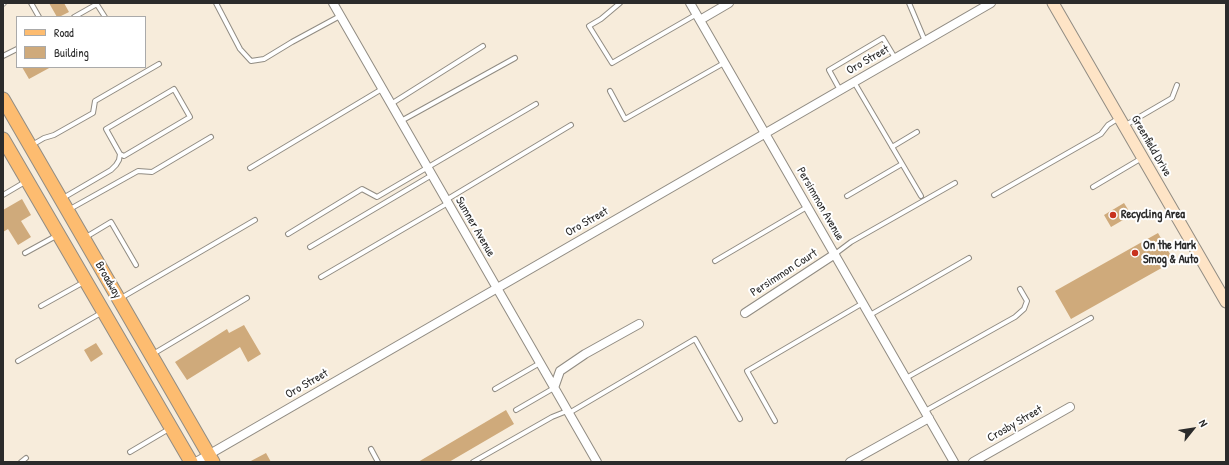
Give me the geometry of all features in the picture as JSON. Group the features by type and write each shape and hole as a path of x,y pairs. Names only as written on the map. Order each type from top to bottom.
{"main road":[{"name":"Greenfield Drive","path":"1053,3 1226,302"},
{"name":"Broadway","path":"3,99 211,458"},
{"name":"Broadway","path":"5,148 27,181 191,462"}],"street":[{"name":"Sumner Avenue","path":"333,3 597,462"},
{"name":"Persimmon Avenue","path":"690,3 954,462"},
{"path":"698,17 729,3"},
{"name":"Oro Street","path":"196,462 211,458 497,288 991,3"},
{"name":"Persimmon Court","path":"745,313 835,254"},
{"path":"554,388 560,371 585,354 639,324"},
{"name":"Crosby Street","path":"973,462 1070,407"},
{"path":"850,462 927,414"}],"lane":[{"path":"31,3 38,16"},
{"path":"216,3 240,49 251,60 264,59 340,16"},
{"path":"620,3 601,19 589,26 612,63 698,17"},
{"path":"909,3 925,41"},
{"path":"76,16 97,4 104,16"},
{"path":"840,90 829,70 883,38 895,58"},
{"path":"391,104 484,46"},
{"path":"3,56 16,49"},
{"path":"400,121 515,58"},
{"path":"610,91 625,119 725,63"},
{"path":"30,146 44,138 54,135 93,113 95,101 158,64"},
{"path":"854,82 921,196"},
{"path":"994,195 1101,134 1108,125 1122,122 1172,98 1177,85"},
{"path":"61,199 111,170 116,165 120,154 106,129 174,89 190,117 124,156 120,154"},
{"path":"250,168 382,89"},
{"path":"288,234 362,189 377,197 536,104"},
{"path":"321,277 447,202 571,125"},
{"path":"892,147 917,132"},
{"path":"68,210 138,171 152,172 211,137"},
{"path":"1093,187 1143,158"},
{"path":"847,196 902,164"},
{"path":"310,247 432,175"},
{"path":"3,195 27,181"},
{"path":"835,254 851,242 955,183"},
{"path":"715,261 808,207"},
{"path":"119,299 255,220"},
{"path":"84,238 111,222 136,265"},
{"path":"25,253 58,234"},
{"path":"870,315 969,258"},
{"path":"41,306 86,281"},
{"path":"906,378 1015,317 1024,309 1027,301 1020,289"},
{"path":"151,355 247,298"},
{"path":"775,421 747,371 863,303"},
{"path":"18,361 103,312"},
{"path":"927,414 1091,318"},
{"path":"473,462 552,417 568,412 695,339 740,419"},
{"path":"495,389 540,363"},
{"path":"516,410 554,388"},
{"path":"130,452 171,428"},
{"path":"371,449 378,462"},
{"path":"21,462 26,458"}],"building":[{"path":"49,3 64,3 69,12 61,16 56,16"},
{"path":"23,68 49,68 29,79"},
{"path":"22,199 31,215 21,221 31,237 18,245 8,229 3,232 3,210"},
{"name":"Recycling Area","path":"1124,203 1129,211 1121,216 1123,220 1111,227 1104,215"},
{"path":"1158,233 1174,261 1071,319 1055,291"},
{"path":"244,325 261,354 248,362 240,347 187,380 175,362 227,329 229,333"},
{"path":"96,343 103,354 91,362 84,350"},
{"path":"506,410 514,424 449,462 418,462"},
{"path":"266,453 271,462 249,462"}],"place":[{"name":"Recycling Area","path":"1113,215"},
{"name":"On the Mark Smog & Auto","path":"1135,253"}]}
